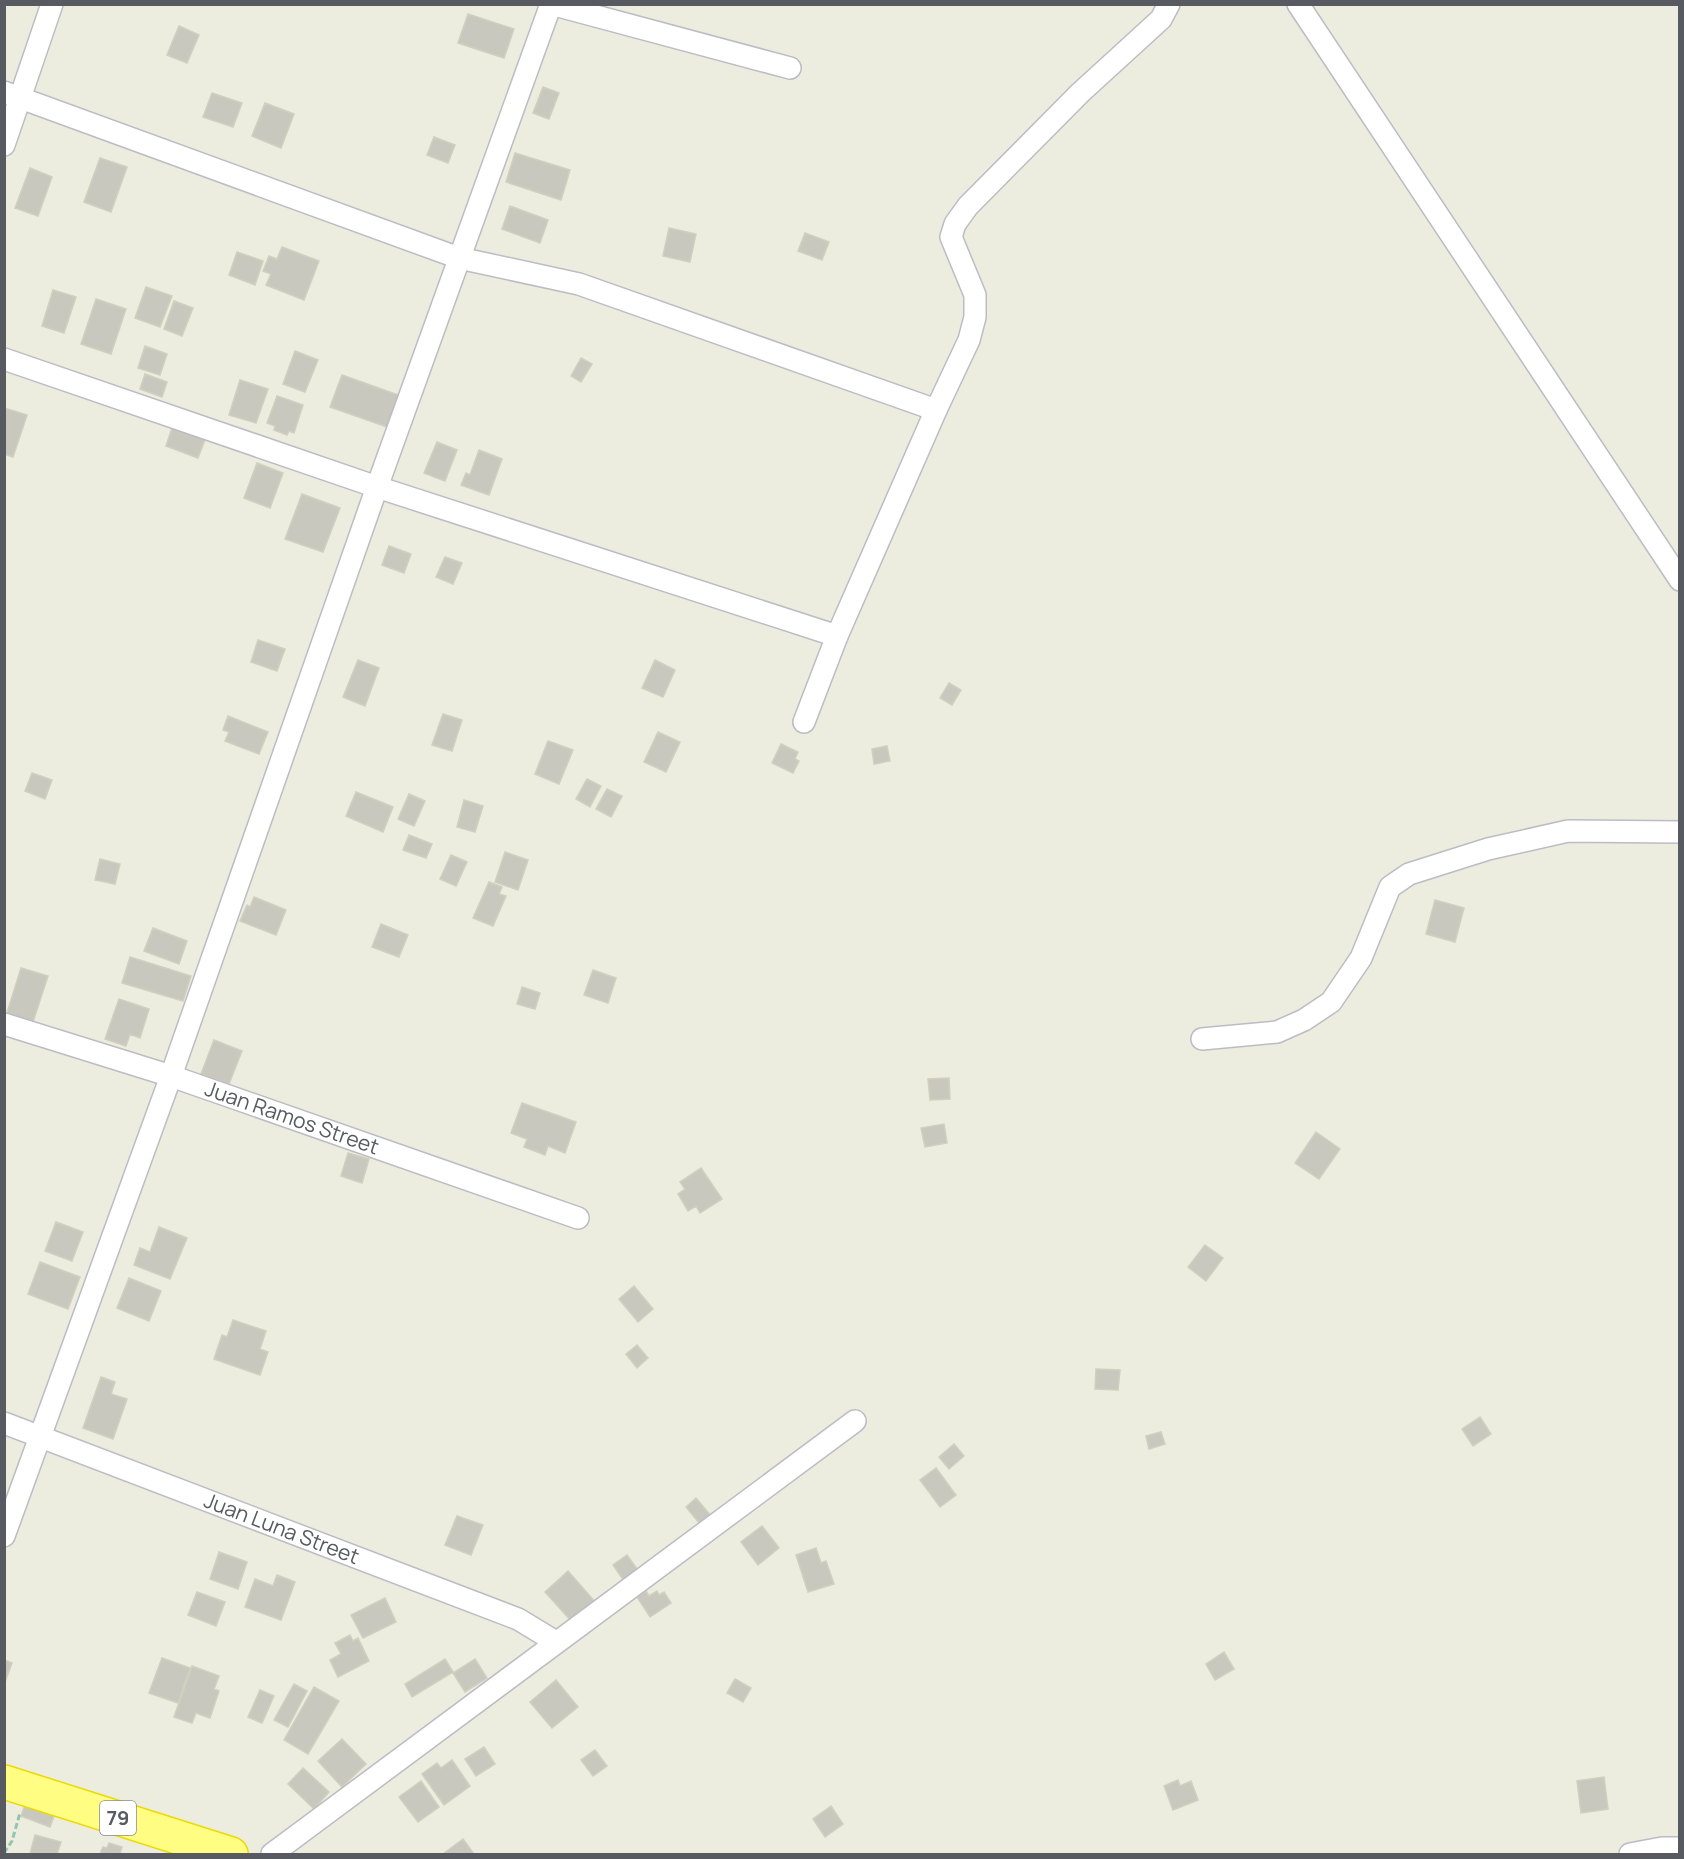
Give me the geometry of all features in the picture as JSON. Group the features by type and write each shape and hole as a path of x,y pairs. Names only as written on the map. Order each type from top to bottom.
{"highway":[{"name":"79","path":"15,1785 231,1854"}],"street":[{"path":"4,145 12,95 52,4"},
{"path":"804,722 837,636 969,340 975,317 975,295 951,237 955,224 968,206 1080,93 1161,19 1169,4"},
{"path":"1298,4 1680,580"},
{"path":"4,1536 171,1076 377,487 551,5 790,68"},
{"path":"12,95 459,258 579,284 936,410"},
{"path":"4,359 377,487 837,636"},
{"path":"1202,1040 1277,1032 1304,1020 1331,1002 1361,958 1390,887 1409,874 1488,849 1568,831 1680,832"},
{"name":"Juan Ramos Street","path":"4,1024 171,1076 578,1218"},
{"path":"272,1854 855,1421"},
{"name":"Juan Luna Street","path":"4,1423 518,1619 556,1642"},
{"path":"1630,1854 1662,1848 1680,1848"}],"path":[{"path":"4,1853 12,1841 20,1815 15,1785"}],"building":[{"path":"468,14 514,29 504,58 458,43"},
{"path":"179,26 199,35 187,63 167,55"},
{"path":"543,87 559,93 549,119 533,113"},
{"path":"212,93 242,103 233,127 203,117"},
{"path":"265,103 294,114 281,148 252,136"},
{"path":"434,137 455,145 448,163 427,155"},
{"path":"515,153 570,170 561,200 506,182"},
{"path":"100,158 127,167 111,212 84,202"},
{"path":"30,168 52,177 38,216 15,208"},
{"path":"510,206 548,220 540,243 502,229"},
{"path":"669,228 696,234 690,262 663,256"},
{"path":"805,233 829,242 822,260 798,251"},
{"path":"282,247 319,261 304,300 266,285 271,274 263,271 269,256 277,259"},
{"path":"237,252 263,261 255,285 229,275"},
{"path":"146,287 172,296 160,327 135,318"},
{"path":"53,290 76,297 64,333 42,326"},
{"path":"96,299 126,309 111,354 81,344"},
{"path":"174,301 193,308 182,336 164,329"},
{"path":"145,346 167,354 160,375 138,368"},
{"path":"295,351 318,360 305,392 283,384"},
{"path":"581,358 592,364 581,382 571,376"},
{"path":"145,374 167,382 162,397 140,389"},
{"path":"342,375 401,396 390,428 330,407"},
{"path":"240,380 268,389 256,423 229,415"},
{"path":"277,396 303,405 294,433 289,431 287,435 274,430 275,426 267,423"},
{"path":"4,408 27,415 13,457 4,454"},
{"path":"173,425 206,437 198,458 166,446"},
{"path":"437,442 457,450 445,481 424,473"},
{"path":"479,450 502,459 489,495 461,485 466,473 470,475"},
{"path":"257,463 283,473 270,508 244,498"},
{"path":"302,494 340,508 323,552 285,539"},
{"path":"389,546 411,554 404,573 382,565"},
{"path":"445,557 462,563 453,584 436,577"},
{"path":"258,640 285,649 277,671 251,662"},
{"path":"358,660 379,668 365,706 343,697"},
{"path":"655,660 675,670 663,697 642,688"},
{"path":"949,683 961,690 952,705 940,698"},
{"path":"443,714 462,720 452,751 432,745"},
{"path":"228,716 268,732 259,754 225,741 229,732 223,730"},
{"path":"658,732 680,742 666,772 644,762"},
{"path":"548,741 573,750 559,784 535,774"},
{"path":"781,744 798,752 795,759 799,761 793,773 772,763"},
{"path":"887,746 890,761 874,764 872,749"},
{"path":"32,773 52,780 45,799 25,791"},
{"path":"587,779 601,786 590,807 576,799"},
{"path":"607,789 622,796 611,817 596,809"},
{"path":"356,792 393,807 383,832 346,816"},
{"path":"409,794 425,801 414,826 398,819"},
{"path":"464,800 483,806 475,832 457,827"},
{"path":"409,835 432,844 426,858 403,850"},
{"path":"505,852 528,860 518,890 495,882"},
{"path":"451,855 467,862 456,886 440,879"},
{"path":"100,859 120,864 115,884 95,880"},
{"path":"489,882 502,887 499,894 506,896 493,926 473,918"},
{"path":"254,897 286,910 276,935 240,921 247,905 250,907"},
{"path":"1435,900 1464,908 1455,942 1426,934"},
{"path":"381,924 408,935 399,957 372,947"},
{"path":"153,928 187,941 179,964 144,951"},
{"path":"130,957 191,976 183,1001 122,983"},
{"path":"21,968 48,976 32,1025 6,1016"},
{"path":"593,970 616,978 608,1003 584,995"},
{"path":"522,987 540,993 535,1009 517,1004"},
{"path":"119,999 149,1009 140,1038 130,1034 126,1046 105,1039"},
{"path":"214,1040 242,1051 229,1084 201,1074"},
{"path":"949,1078 950,1099 930,1100 928,1079"},
{"path":"522,1103 576,1122 565,1153 548,1146 545,1155 524,1147 527,1139 511,1133"},
{"path":"944,1124 947,1143 925,1147 921,1128"},
{"path":"1316,1132 1340,1149 1319,1179 1295,1163"},
{"path":"348,1153 369,1159 362,1183 341,1176"},
{"path":"701,1168 722,1199 700,1213 696,1206 688,1211 678,1194 685,1189 680,1182"},
{"path":"56,1222 83,1232 72,1261 45,1251"},
{"path":"159,1227 187,1238 170,1279 134,1265 140,1248 150,1252"},
{"path":"1205,1245 1223,1258 1206,1281 1188,1267"},
{"path":"40,1262 80,1277 68,1309 28,1294"},
{"path":"129,1278 161,1291 149,1321 117,1308"},
{"path":"634,1286 653,1309 638,1322 619,1299"},
{"path":"233,1320 266,1331 260,1349 268,1352 260,1375 214,1359 222,1335 227,1337"},
{"path":"637,1345 648,1358 637,1368 626,1354"},
{"path":"1096,1369 1120,1370 1118,1390 1095,1389"},
{"path":"101,1377 115,1382 111,1394 127,1399 113,1439 83,1428"},
{"path":"1480,1417 1491,1434 1473,1446 1462,1429"},
{"path":"1161,1432 1165,1444 1149,1449 1146,1436"},
{"path":"954,1444 964,1456 949,1469 939,1457"},
{"path":"936,1468 956,1495 940,1507 920,1480"},
{"path":"696,1498 711,1516 701,1525 686,1507"},
{"path":"457,1516 483,1525 471,1555 445,1545"},
{"path":"762,1526 779,1548 758,1565 741,1542"},
{"path":"816,1548 821,1563 826,1561 834,1584 808,1592 796,1555"},
{"path":"219,1552 247,1562 238,1589 210,1579"},
{"path":"627,1555 640,1573 626,1584 613,1565"},
{"path":"568,1571 596,1603 573,1623 545,1592"},
{"path":"277,1575 295,1582 281,1620 245,1607 255,1579 273,1586"},
{"path":"646,1591 649,1596 657,1591 659,1595 664,1592 671,1603 650,1617 637,1597"},
{"path":"197,1592 225,1602 216,1626 188,1615"},
{"path":"385,1598 396,1622 363,1638 351,1615"},
{"path":"350,1635 353,1641 358,1638 369,1661 338,1677 330,1660 341,1654 335,1643"},
{"path":"1224,1652 1234,1669 1215,1680 1206,1664"},
{"path":"162,1658 190,1668 178,1703 149,1693"},
{"path":"445,1659 453,1672 412,1697 405,1684"},
{"path":"475,1659 487,1678 465,1692 453,1673"},
{"path":"4,1660 12,1663 4,1685"},
{"path":"192,1666 219,1676 214,1689 219,1691 210,1718 196,1713 192,1723 174,1717"},
{"path":"735,1679 751,1688 743,1702 727,1693"},
{"path":"556,1680 578,1707 552,1728 530,1702"},
{"path":"294,1684 307,1691 288,1727 274,1720"},
{"path":"314,1687 339,1701 308,1754 284,1740"},
{"path":"260,1690 274,1696 262,1723 248,1717"},
{"path":"342,1739 366,1764 342,1787 318,1761"},
{"path":"484,1747 495,1764 476,1776 465,1759"},
{"path":"595,1750 607,1766 593,1776 581,1760"},
{"path":"452,1760 470,1786 444,1805 422,1774 437,1763 441,1768"},
{"path":"303,1768 329,1792 314,1809 288,1784"},
{"path":"1604,1777 1608,1809 1581,1813 1577,1781"},
{"path":"1178,1780 1180,1786 1191,1781 1198,1800 1173,1810 1164,1786"},
{"path":"421,1781 439,1807 418,1822 399,1797"},
{"path":"30,1791 59,1803 50,1827 21,1816"},
{"path":"831,1806 843,1824 825,1837 813,1819"},
{"path":"35,1835 61,1842 57,1854 30,1854"},
{"path":"463,1839 474,1854 443,1854"},
{"path":"109,1843 122,1847 120,1853 123,1854 100,1854 103,1847 107,1848"}]}
